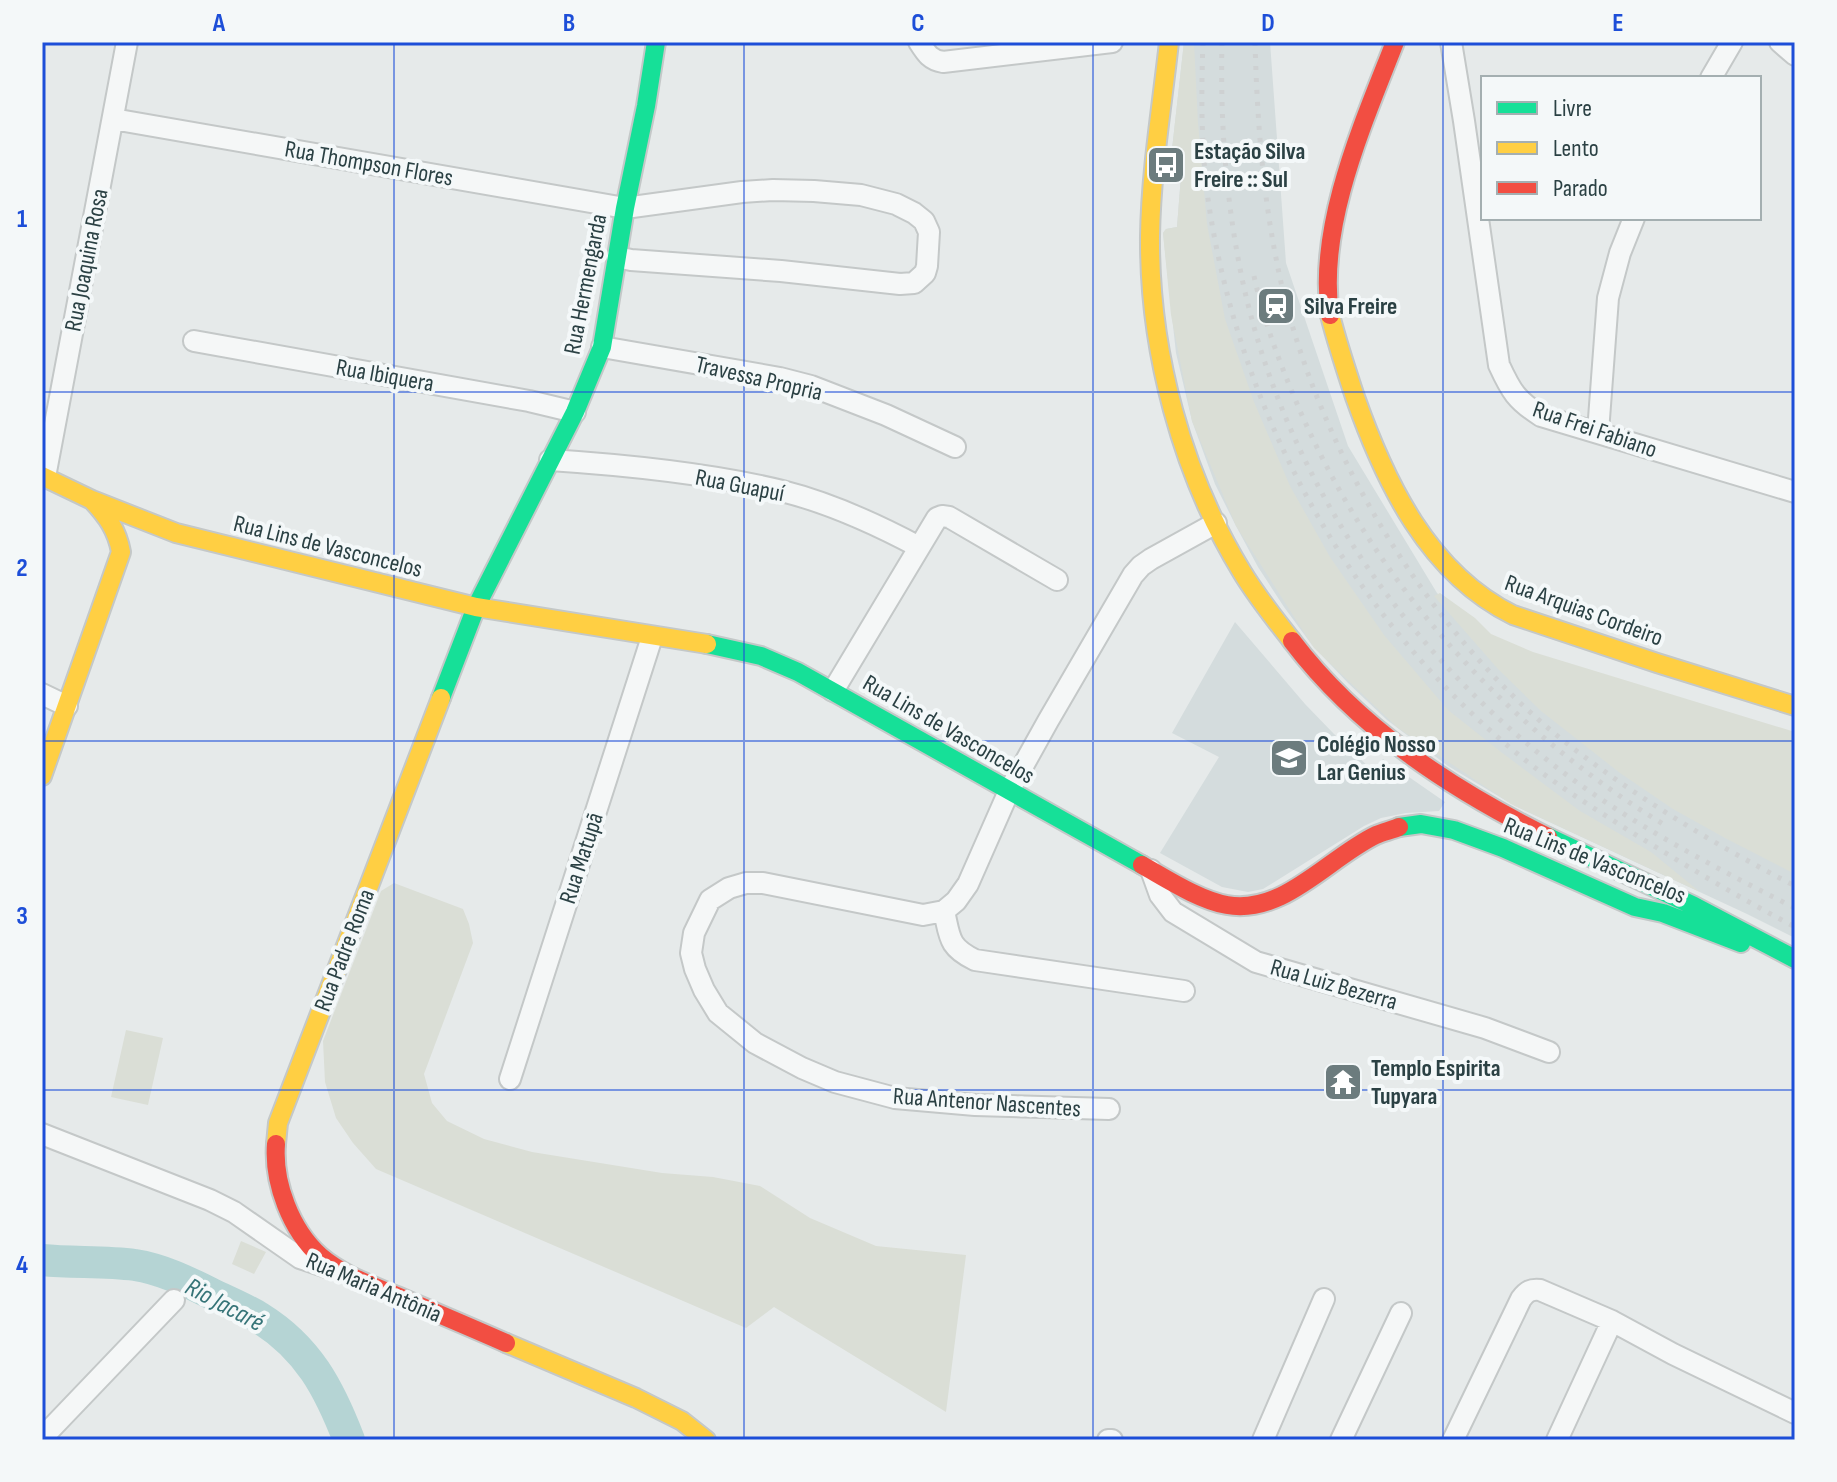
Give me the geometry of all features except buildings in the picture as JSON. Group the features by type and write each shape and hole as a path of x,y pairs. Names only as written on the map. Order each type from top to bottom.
{"main road":[{"name":"Rua Hermengarda","path":"476,607 575,412 602,347 656,42"},
{"path":"1169,42 1151,218 1154,299 1177,424 1208,528 1302,655 1368,722 1412,758 1519,823 1674,896 1795,961"},
{"name":"Rua Arquias Cordeiro","path":"1395,42 1346,175 1327,267 1328,301 1336,341 1375,451 1408,516 1458,576 1497,608 1795,706"},
{"name":"Rua Lins de Vasconcelos","path":"44,476 92,500 176,533 476,607 726,647 761,656 833,691 1151,870 1202,897 1226,905 1251,906 1275,900 1376,835 1421,824 1454,830 1503,848 1635,907 1663,913 1795,961"},
{"path":"92,500 114,526 118,536 132,543 176,533"},
{"path":"42,776 132,543"},
{"name":"Rua Padre Roma","path":"352,1277 317,1254 295,1224 280,1184 275,1154 278,1123 476,607"},
{"name":"Rua Maria Antônia","path":"352,1277 636,1398 682,1421 706,1440"}],"street":[{"name":"Rua Joaquina Rosa","path":"44,476 127,42"},
{"path":"919,42 934,61 943,62 1112,42"},
{"name":"Rua Frei Fabiano","path":"1451,42 1499,365 1509,388 1521,403 1541,416 1795,492"},
{"path":"1712,76 1732,42"},
{"path":"1780,42 1795,55"},
{"name":"Rua Thompson Flores","path":"113,119 625,208 773,190 861,195 896,204 914,213 924,221 929,232 925,273 914,283 617,257"},
{"path":"1598,432 1608,298 1620,253 1633,220"},
{"name":"Rua Ibiquera","path":"194,341 575,412"},
{"name":"Travessa Propria","path":"602,347 811,386 886,415 955,447"},
{"name":"Rua Guapuí","path":"550,460 718,478 783,491 821,503 919,547"},
{"path":"833,691 937,518 949,517 1057,580"},
{"path":"1184,991 975,960 956,949 944,911 968,884 1009,791 1133,575 1141,566 1208,528"},
{"name":"Rua Matupã","path":"510,1079 652,637"},
{"path":"42,694 67,706"},
{"name":"Rua Luiz Bezerra","path":"1151,870 1160,895 1173,912 1256,962 1485,1028 1549,1052"},
{"name":"Rua Antenor Nascentes","path":"944,911 923,915 763,883 746,883 729,888 710,900 699,919 691,953 704,990 718,1013 755,1043 835,1082 895,1098 975,1105 1109,1109"},
{"name":"Rua Maria Antônia","path":"42,1134 210,1200 234,1212 300,1258 352,1277"},
{"path":"1453,1440 1526,1292 1533,1289 1612,1321 1795,1413"},
{"path":"1263,1440 1324,1299"},
{"path":"42,1438 174,1300"},
{"path":"1341,1440 1401,1313"},
{"path":"1557,1440 1612,1321"}],"shaded area":[{"path":"1184,42 1270,42 1286,263 1348,446 1437,593 1535,686 1795,827 1795,938 1515,806 1448,766 1387,720 1348,683 1312,645 1284,607 1258,567 1215,484 1192,421 1176,353 1163,233 1166,229 1177,227 1181,176 1169,176"},
{"path":"1184,42 1194,42 1207,224 1225,319 1254,402 1290,486 1330,557 1384,635 1448,710 1580,811 1651,852 1700,892 1511,804 1398,728 1314,648 1236,526 1192,421 1171,315 1163,233 1166,229 1177,227 1181,176 1169,176"},
{"path":"1440,593 1475,618 1491,634 1533,652 1795,732 1795,874 1673,809 1620,773 1541,711 1498,669 1434,596"},
{"name":"Colégio Nosso Lar Genius","path":"1235,622 1305,704 1373,771 1383,759 1445,802 1439,811 1381,818 1263,889 1248,892 1222,887 1160,853 1219,757 1172,733"},
{"path":"394,883 463,909 469,924 473,943 424,1074 432,1103 447,1121 484,1139 532,1152 760,1186 810,1218 876,1246 966,1255 946,1412 774,1307 746,1328 376,1169 336,1118 325,1082 323,1041 381,891"},
{"path":"126,1030 163,1038 148,1105 111,1097"},
{"path":"241,1241 266,1252 254,1274 232,1264"}],"waterway":[{"name":"Rio Jacaré","path":"42,1260 145,1267 183,1280 254,1314 277,1330 304,1356 325,1386 349,1440"}],"railway":[{"path":"1203,42 1204,160 1223,278 1246,356 1275,431 1310,503 1352,572 1401,636 1454,696 1514,751 1628,830 1795,927"},
{"path":"1222,42 1225,163 1243,283 1262,354 1288,424 1321,491 1359,554 1402,615 1451,671 1503,723 1560,770 1645,827 1795,908"},
{"path":"1255,42 1267,205 1292,325 1315,393 1345,459 1380,524 1420,586 1465,644 1513,696 1565,742 1677,819 1795,886"},
{"path":"1254,276 1274,346 1301,413 1332,476 1368,537 1408,594 1501,699 1553,746 1668,827"}],"traffic: fast":[{"path":"441,698 476,607 575,412 602,347 656,42"},
{"path":"707,644 761,656 798,672 1142,865"},
{"path":"1399,827 1421,824 1454,830 1503,848 1635,907 1663,913 1741,943"},
{"path":"1548,837 1694,906 1795,959"}],"traffic: slow":[{"path":"1169,42 1150,236 1151,279 1163,367 1186,453 1202,494 1242,572 1292,641"},
{"path":"1330,315 1355,397 1380,461 1396,492 1434,550 1483,597 1513,615 1795,706"},
{"path":"42,476 92,500 176,533 476,607 707,644"},
{"path":"42,776 121,552 111,524 92,500"},
{"path":"276,1144 278,1123 441,698"},
{"path":"506,1343 636,1398 682,1421 706,1440"}],"traffic: jam":[{"path":"1330,315 1330,246 1336,211 1357,141 1395,42"},
{"path":"1292,641 1346,702 1408,754 1476,798 1548,837"},
{"path":"1142,865 1205,899 1248,906 1268,902 1287,893 1358,845 1399,827"},
{"path":"276,1144 278,1174 286,1205 300,1233 320,1256 357,1279 506,1343"}],"place":[{"name":"Estação Silva Freire :: Sul","path":"1166,165"},
{"name":"Silva Freire","path":"1276,306"},
{"name":"Colégio Nosso Lar Genius","path":"1289,758"},
{"name":"Templo Espirita Tupyara","path":"1343,1082"}]}
